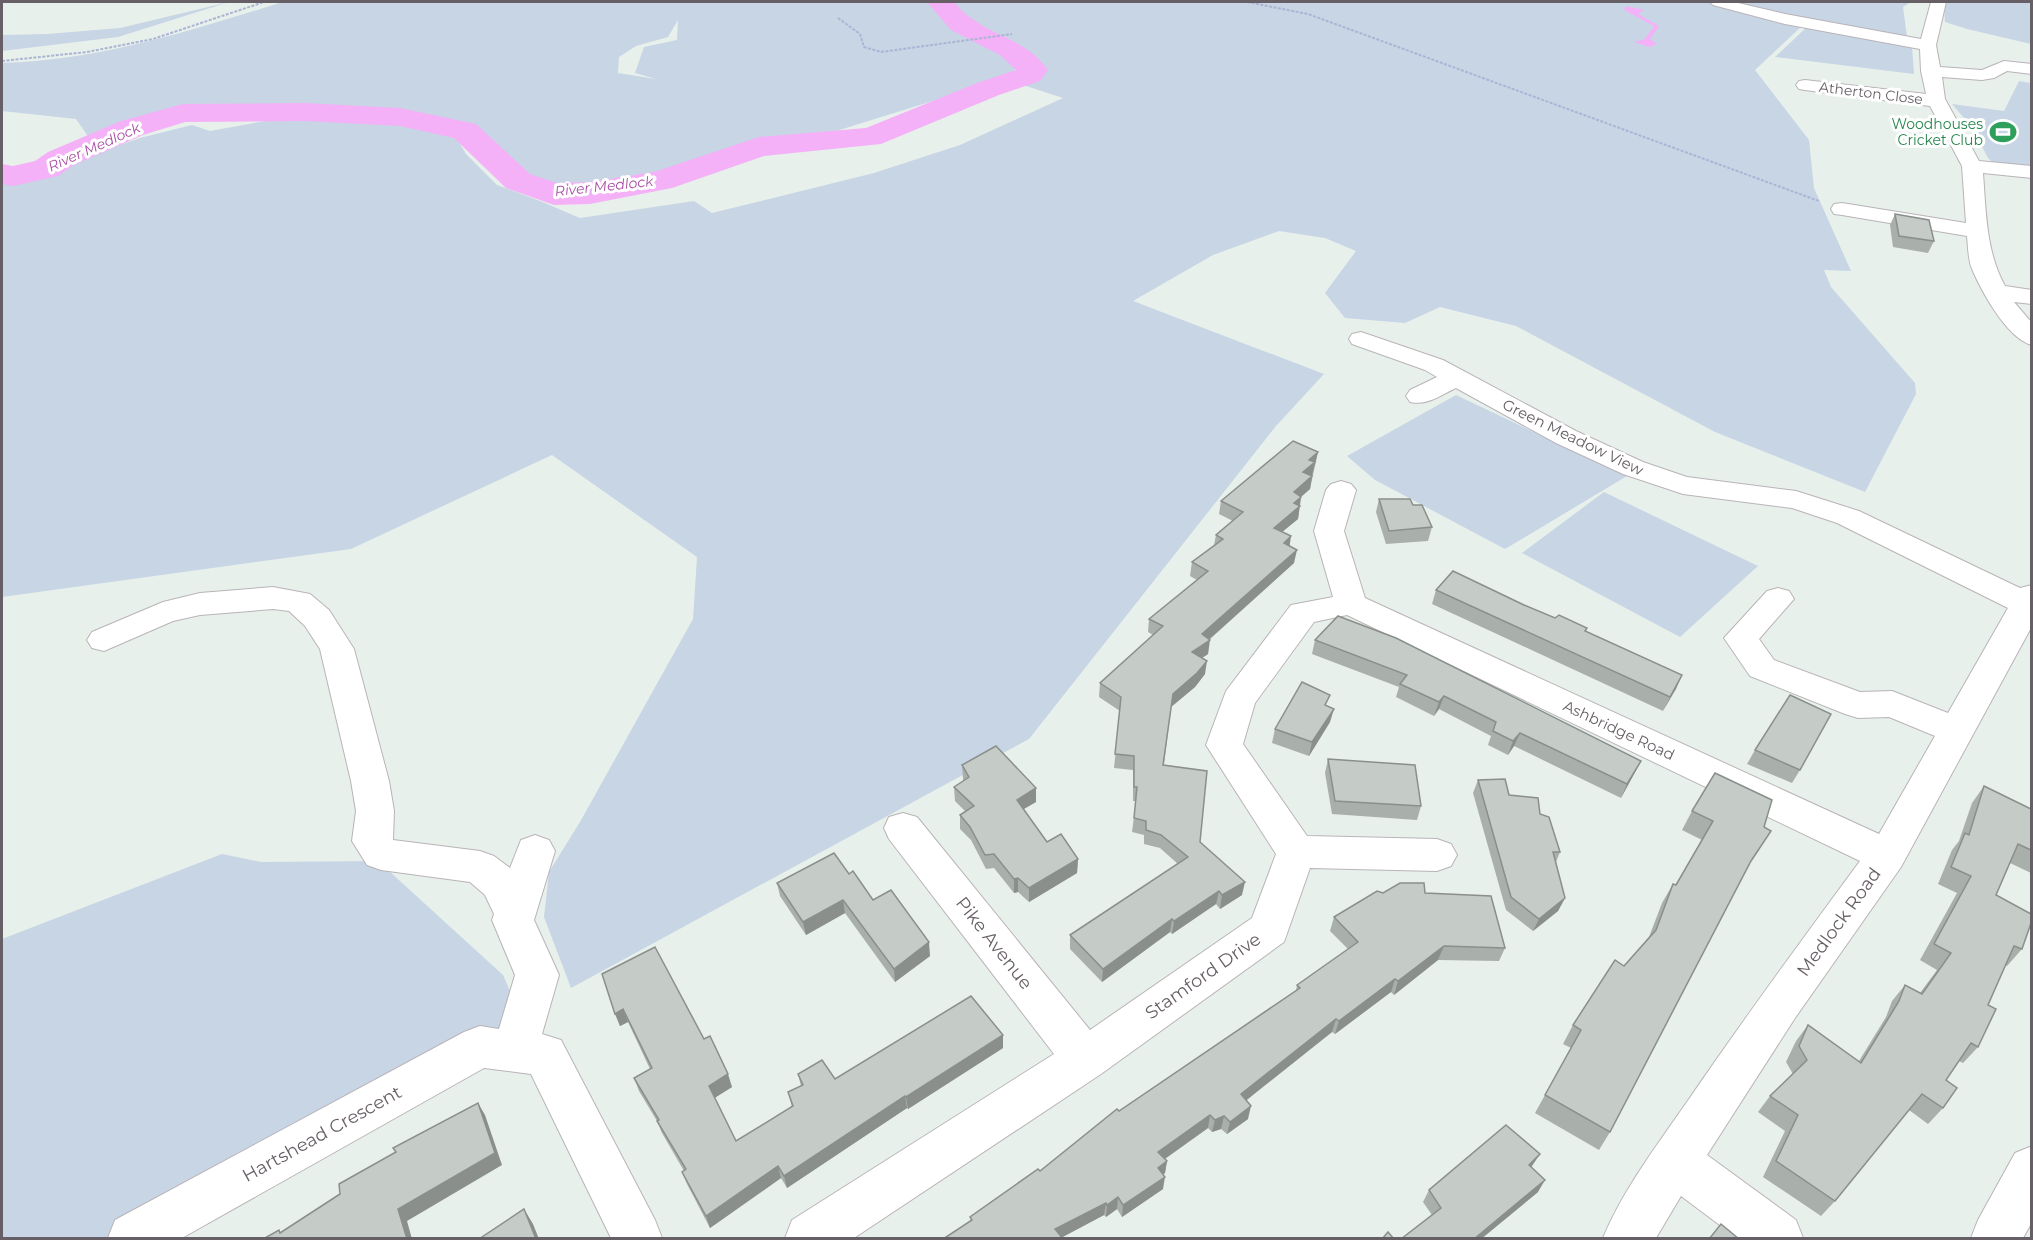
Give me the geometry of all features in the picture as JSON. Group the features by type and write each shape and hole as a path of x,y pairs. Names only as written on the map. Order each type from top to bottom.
{"street":[{"path":"1718,2 1785,19 1928,45"},
{"path":"1939,2 1928,45 1930,70 1937,101 1972,166 1977,231 1983,267 2007,311 2031,339"},
{"path":"1930,70 1989,75 2000,67 2006,66 2031,69"},
{"name":"Atherton Close","path":"1816,89 1937,101"},
{"path":"1972,166 2031,172"},
{"path":"1842,209 1977,231"},
{"path":"1995,292 2031,297"},
{"name":"Green Meadow View","path":"1360,339 1434,365 1566,437 1634,468 1683,485 1796,500 1848,517 2029,599"},
{"path":"1419,396 1456,378"},
{"path":"1341,490 1329,531 1351,604 1303,613 1238,700 1224,745 1296,852 1437,855"},
{"path":"104,639 163,613 200,604 273,598 298,602 317,618 337,649 370,781 375,811 372,841 381,854 480,867 501,884 515,915"},
{"path":"1778,599 1741,638 1762,668 1858,705 1892,704 1957,731"},
{"name":"Medlock Road","path":"1628,1239 1675,1161 1779,1004 1887,856 1957,731 2020,642 2029,599"},
{"name":"Ashbridge Road","path":"1351,604 1887,856"},
{"name":"Pike Avenue","path":"903,828 1085,1059"},
{"path":"515,1051 537,975 513,920 535,851"},
{"name":"Stamford Drive","path":"810,1239 1085,1059 1269,929 1296,852"},
{"name":"Hartshead Crescent","path":"133,1239 480,1047 545,1055 637,1239"},
{"path":"1675,1161 1778,1239"},
{"path":"1996,1239 2031,1170"}],"path":[{"path":"2,61 87,52 153,39 264,2"},
{"path":"1247,2 1308,14 1842,209"},
{"path":"838,18 860,34 864,47 873,51 892,52 1012,34"}],"shaded area":[{"path":"229,2 118,37 2,51 2,35 120,28"},
{"path":"283,2 1911,2 1903,7 1907,37 1804,24 1755,70 1809,140 1814,188 1851,271 1824,270 1831,287 1915,383 1916,394 1865,492 1715,432 1516,326 1440,307 1405,323 1345,318 1325,293 1356,251 1325,238 1279,231 1213,255 1133,301 1324,374 1276,426 1029,739 571,988 544,917 549,872 580,822 693,619 697,557 552,455 351,549 2,597 2,179 33,175 140,138 192,125 210,131 293,116 398,121 457,139 466,154 497,185 580,218 694,201 712,213 874,173 960,145 1063,98 1020,84 1045,72 1027,51 1010,77 817,137 751,144 683,168 648,177 558,189 530,180 470,125 404,114 308,109 183,112 128,126 92,142 76,119 2,111 2,63 39,61 110,50 179,33","holes":["678,20 677,40 644,47 635,73 656,79 618,73 619,57 636,46 668,37"]},
{"path":"1946,2 2031,2 2031,44 1945,22 1944,4"},
{"path":"1626,6 1644,10 1638,14 1659,26 1650,39 1657,44 1649,47 1634,42 1645,39 1654,26 1628,12 1624,9"},
{"path":"1808,26 1912,46 1914,74 1775,57"},
{"name":"Woodhouses Cricket Club","path":"2019,81 2031,83 2031,173 2002,171 1988,158 1971,126 1952,104 2004,111"},
{"path":"1456,395 1627,476 1505,549 1375,480 1347,456"},
{"path":"1604,492 1758,566 1680,637 1522,553"},
{"path":"222,854 261,862 378,861 503,975 521,1016 110,1238 2,1238 2,939"}],"building":[{"path":"1895,214 1929,220 1934,241 1899,236"},
{"path":"1293,441 1318,452 1309,460 1315,462 1303,472 1312,476 1294,492 1301,497 1294,503 1300,506 1274,528 1291,536 1284,543 1297,550 1202,634 1210,640 1192,652 1207,661 1173,694 1163,765 1207,771 1200,842 1245,882 1222,895 1219,891 1174,921 1172,919 1103,969 1070,935 1188,857 1161,835 1146,830 1146,821 1134,818 1137,787 1134,787 1134,756 1115,754 1121,697 1100,683 1163,626 1149,619 1208,571 1192,562 1223,539 1216,535 1243,512 1221,501"},
{"path":"1379,499 1410,499 1413,505 1422,505 1432,527 1389,531"},
{"path":"1453,571 1555,618 1559,615 1587,628 1585,631 1682,675 1670,697 1436,590"},
{"path":"1338,616 1396,638 1641,761 1627,784 1520,733 1513,741 1493,731 1496,722 1444,696 1439,702 1400,684 1407,675 1315,640"},
{"path":"1302,682 1330,695 1325,705 1334,709 1312,742 1275,729"},
{"path":"1790,695 1831,714 1800,770 1755,750"},
{"path":"996,746 1036,788 1017,800 1047,842 1061,834 1078,859 1029,888 1018,878 1014,879 994,854 985,855 970,827 960,815 974,806 954,787 969,777 962,765"},
{"path":"1328,759 1415,765 1421,806 1335,801"},
{"path":"1715,773 1772,800 1764,827 1771,831 1751,861 1610,1132 1545,1095 1581,1030 1573,1025 1615,960 1624,966 1656,930 1673,884 1676,885 1713,821 1692,811"},
{"path":"1505,779 1509,795 1538,798 1540,814 1549,817 1560,852 1553,852 1565,898 1539,919 1511,897 1478,780"},
{"path":"1984,786 2031,809 2031,850 2018,844 1996,895 2031,914 2031,923 2022,949 2014,946 1988,1005 1996,1009 1978,1047 1971,1043 1946,1080 1957,1088 1943,1108 1922,1094 1835,1201 1776,1161 1798,1115 1770,1096 1807,1060 1799,1046 1808,1025 1861,1063 1899,1001 1905,985 1922,994 1951,953 1934,944 1971,876 1951,867 1965,833 1969,835"},
{"path":"834,853 849,874 853,871 873,900 891,890 929,942 894,969 843,900 803,922 777,883"},
{"path":"1400,883 1424,883 1425,893 1491,896 1505,948 1444,946 1339,1021 1336,1019 1241,1094 1251,1106 1230,1122 1224,1116 1215,1120 1210,1115 1158,1152 1167,1161 1158,1168 1165,1177 1123,1205 1118,1197 1107,1205 1106,1203 1055,1229 1063,1239 943,1239 972,1220 970,1217 1038,1169 1040,1171 1117,1109 1119,1111 1300,988 1297,985 1358,942 1334,917 1377,891 1383,893"},
{"path":"655,947 704,1039 710,1036 728,1074 709,1086 736,1141 793,1106 788,1092 803,1085 798,1074 822,1060 835,1079 971,996 1003,1035 784,1176 778,1166 706,1216 682,1172 686,1169 634,1078 652,1068 623,1009 615,1014 602,974"},
{"path":"478,1103 495,1153 398,1209 407,1239 263,1239 279,1230 280,1233 340,1194 339,1184 396,1152 393,1148"},
{"path":"1506,1125 1540,1154 1529,1165 1545,1180 1474,1239 1401,1239 1441,1208 1429,1190"},
{"path":"524,1209 536,1239 479,1239"},
{"path":"1721,1224 1739,1239 1709,1239"},
{"path":"1388,1232 1394,1239 1382,1239"}],"waterway":[{"name":"River Medlock","path":"2,174 13,176 46,169 60,159 132,128 183,113 305,112 400,117 465,131 518,181 554,194 590,193 660,181 759,147 870,137 988,89 1030,75 1033,70 1010,49 961,24 940,2"}],"place":[{"name":"Woodhouses Cricket Club","path":"2003,132"}]}
